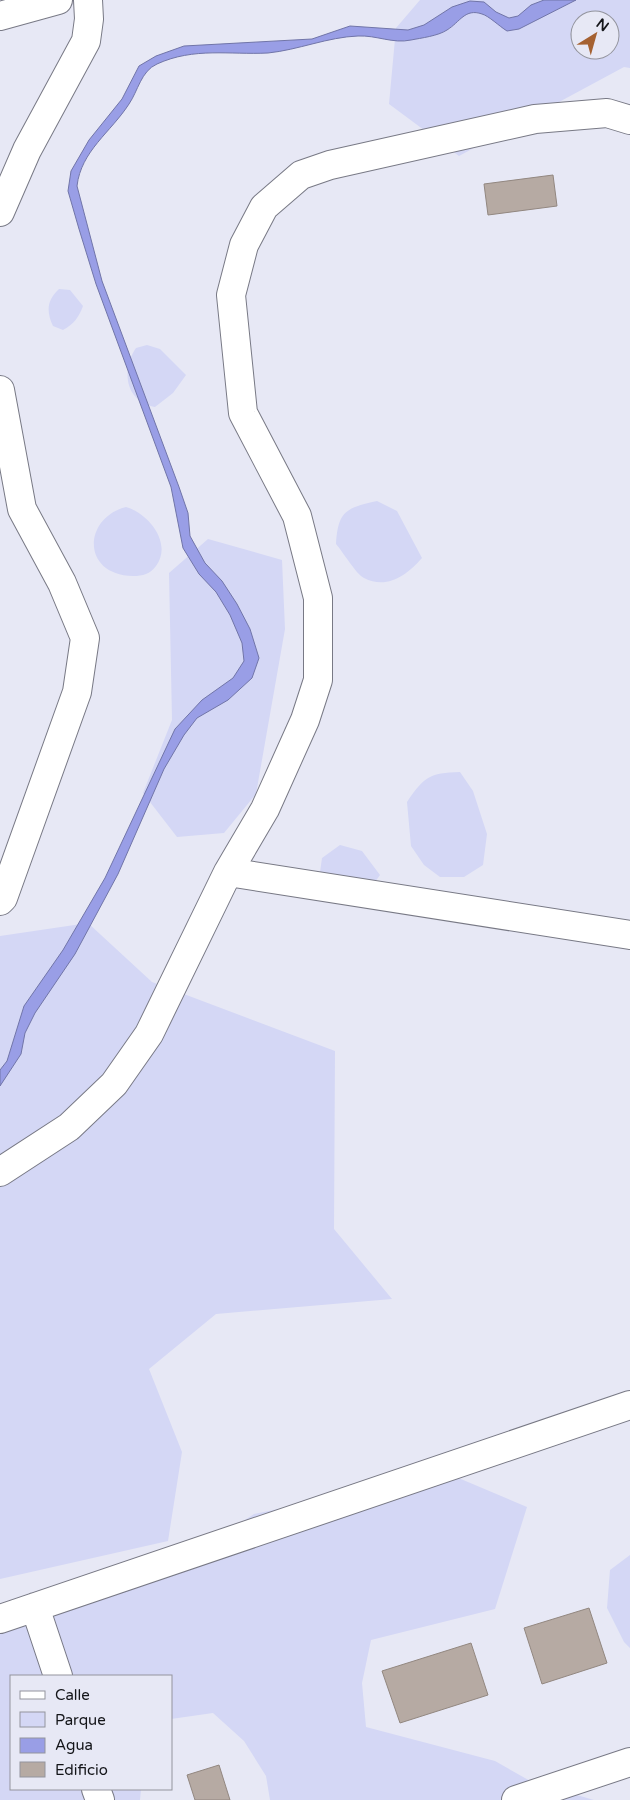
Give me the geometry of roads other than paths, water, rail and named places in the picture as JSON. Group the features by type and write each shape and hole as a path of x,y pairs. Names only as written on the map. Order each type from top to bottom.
{"street":[{"path":"0,16 58,0"},
{"path":"0,212 27,150 86,41 89,19 88,0"},
{"path":"0,1172 69,1127 114,1084 149,1034 228,872 265,809 305,720 318,680 318,598 297,516 243,413 231,295 244,245 264,207 301,175 315,170 535,119 607,113 630,120"},
{"path":"0,390 22,509 62,583 85,638 77,692 3,898 0,901"},
{"path":"228,872 630,935"},
{"path":"0,1619 630,1405"},
{"path":"35,1608 58,1675"},
{"path":"516,1800 630,1762"}],"water":[{"path":"544,0 576,0 519,29 507,31 485,15 471,13 443,32 411,40 398,41 358,36 268,53 212,53 185,55 171,59 157,64 147,71 129,104 84,162 77,186 102,281 188,513 190,536 205,563 222,581 237,604 250,629 259,658 252,678 228,700 197,718 184,735 164,769 118,874 75,954 35,1013 25,1033 21,1054 0,1086 0,1070 7,1061 24,1006 63,950 105,878 175,729 202,700 233,678 244,661 242,643 230,615 216,592 199,574 183,548 171,487 96,284 79,229 68,191 71,171 89,140 122,99 139,66 156,56 184,46 312,39 350,26 408,30 424,25 452,7 470,1 484,2 496,12 509,18 518,16 531,5"}]}
